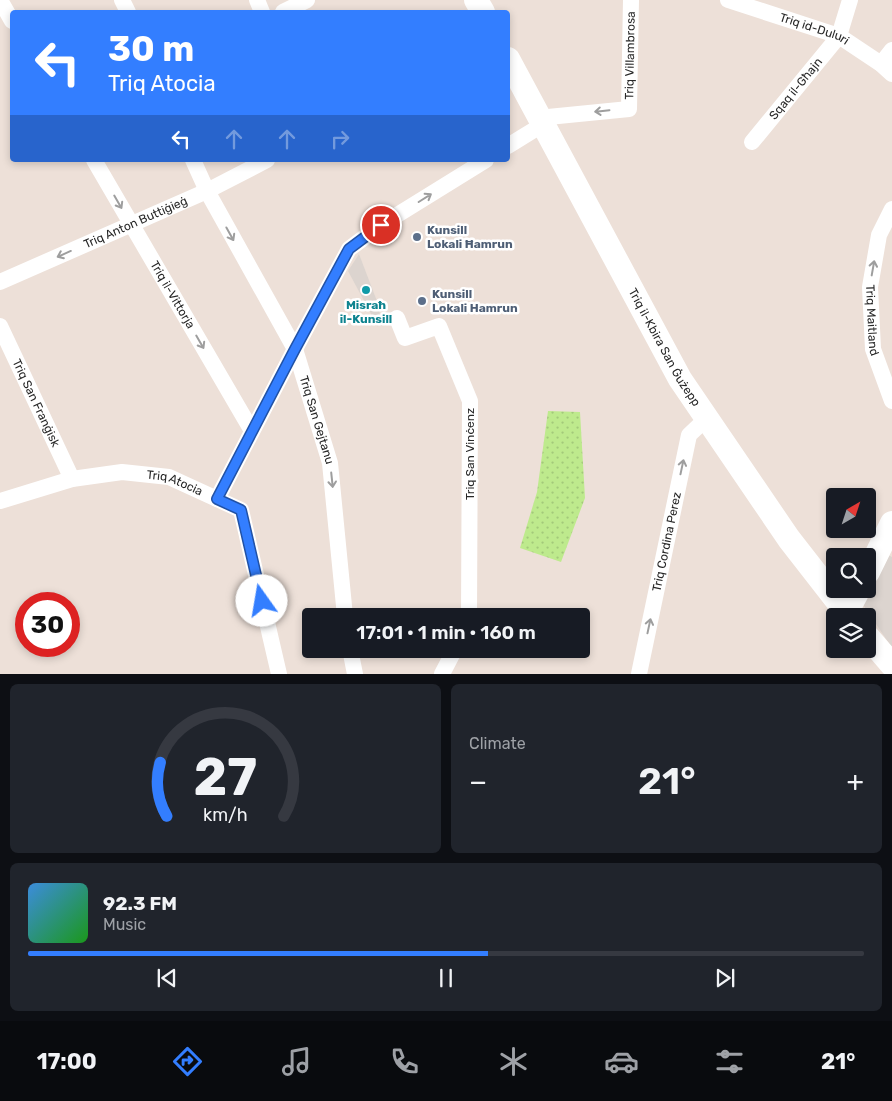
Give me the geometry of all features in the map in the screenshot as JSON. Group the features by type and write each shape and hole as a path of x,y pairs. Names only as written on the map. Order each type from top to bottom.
{"main road":[{"name":"Triq il-Kbira San Ġużepp","path":"510,63 680,379 790,539 842,608"},
{"path":"876,564 885,554 892,523"},
{"path":"876,646 892,665"}],"street":[{"path":"0,0 10,18"},
{"path":"288,10 307,0"},
{"name":"Triq Villambrosa","path":"540,121 629,109 631,0"},
{"name":"Triq id-Duluri","path":"728,0 839,36 887,69"},
{"path":"839,36 850,0"},
{"name":"Sqaq il-Għajn","path":"752,142 839,36"},
{"path":"887,69 892,50"},
{"path":"510,144 540,121"},
{"name":"Triq il-Vittorja","path":"95,162 252,431"},
{"name":"Triq San Gejtanu","path":"194,162 207,191 295,349 330,464 344,608"},
{"name":"Triq Anton Buttiġieġ","path":"0,282 207,191 263,162"},
{"path":"217,499 349,249 381,225 483,162"},
{"name":"Triq Maitland","path":"892,209 879,235 870,287 873,349 892,401"},
{"name":"Triq San Vinċenz","path":"397,318 405,338 439,326 470,401 469,608"},
{"name":"Triq San Franġisk","path":"0,326 72,480"},
{"name":"Triq Cordina Perez","path":"639,674 689,434 707,418"},
{"name":"Triq Atocia","path":"0,501 72,480 122,472 169,477 241,510 279,674"},
{"path":"352,658 355,674"},
{"path":"442,674 450,658"}],"green space":[{"path":"548,411 580,412 585,498 561,562 520,548 537,492"}],"shaded area":[{"name":"Misraħ il-Kunsill","path":"359,254 380,309 378,327 348,271"},
{"path":"878,550 892,557 892,648 876,624 876,608 865,608 860,600 861,598 876,598 876,556"}],"place":[{"name":"Kunsill Lokali Ħamrun","path":"417,237"},
{"name":"Misraħ il-Kunsill","path":"366,290"},
{"name":"Kunsill Lokali Hamrun","path":"422,301"}],"route":[{"path":"262,601 241,510 217,499 349,249 381,225"}]}
